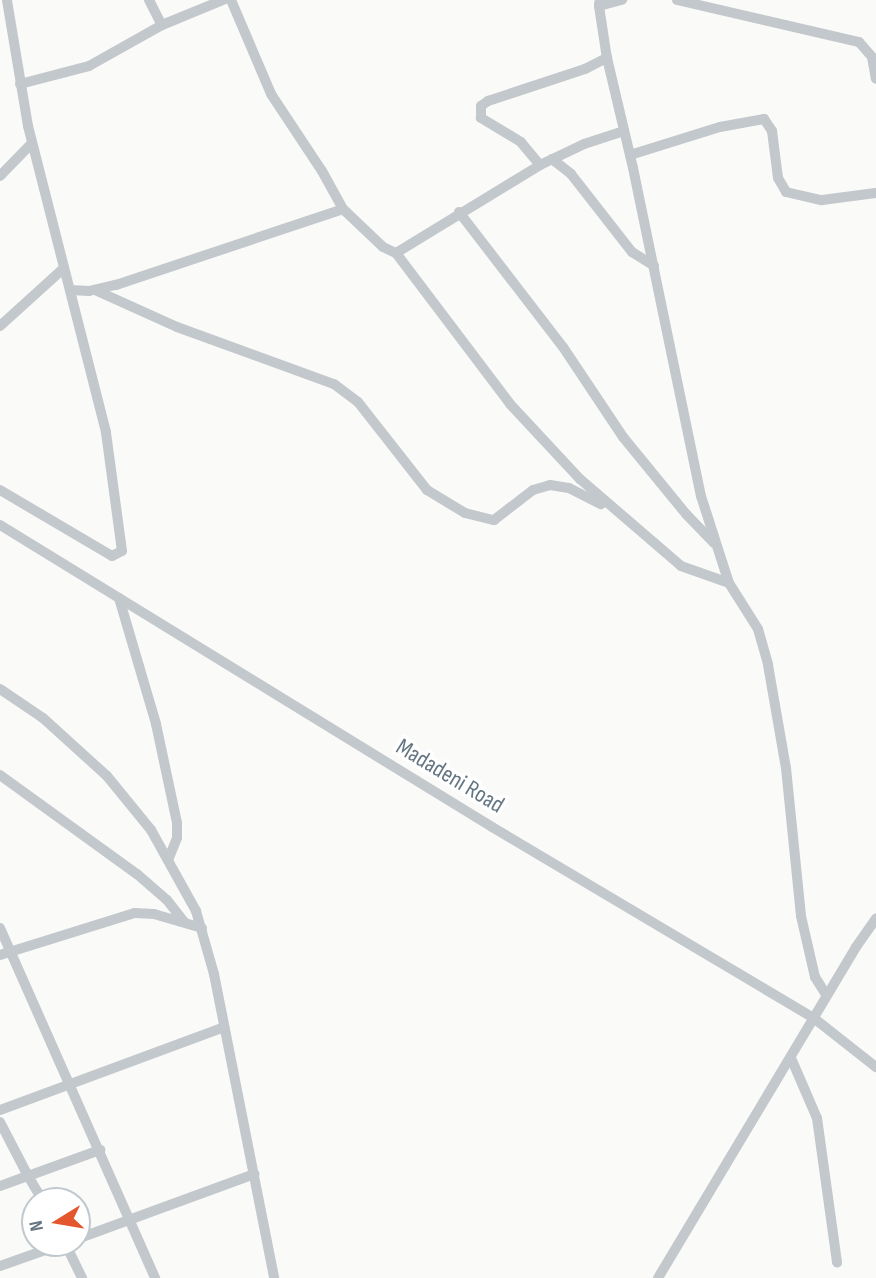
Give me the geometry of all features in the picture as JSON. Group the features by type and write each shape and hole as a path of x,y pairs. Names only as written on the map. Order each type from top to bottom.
{"street":[{"path":"0,490 90,545 112,556 120,554 106,432 32,143 7,0"},
{"path":"149,0 162,25"},
{"path":"20,84 89,66 162,25 220,0"},
{"path":"231,0 271,94 322,172 342,209 383,247 397,253 510,404 545,444 617,513 681,566 729,583"},
{"path":"622,0 599,3 607,58 654,266 701,496 729,583 758,629 768,665 786,768 801,916 815,977 827,996"},
{"path":"677,0 846,38 859,42 872,57"},
{"path":"0,26 9,17"},
{"path":"876,43 872,57 876,79"},
{"path":"540,165 520,142 481,118 481,106 488,100 585,69 607,58"},
{"path":"630,156 720,127 764,119 772,131 778,178 786,192 822,200 876,193"},
{"path":"397,253 459,212 540,165 624,131"},
{"path":"0,176 32,143"},
{"path":"552,159 571,174 632,252 654,266"},
{"path":"71,290 95,290 342,209"},
{"path":"459,212 563,347 623,437 686,514 715,544"},
{"path":"0,326 64,268"},
{"path":"95,290 177,327 334,384 358,402 427,490 465,513 494,520 533,490 550,485 569,488 617,513"},
{"name":"Madadeni Road","path":"0,525 492,827 815,1019 876,1067"},
{"path":"119,598 156,724 177,823 178,833 169,859"},
{"path":"0,689 43,719 107,776 151,830 169,859 202,928 255,1174 274,1278"},
{"path":"0,775 137,874 167,900 184,922"},
{"path":"5,953 135,913 154,914 202,928"},
{"path":"658,1278 876,918"},
{"path":"0,928 5,953 70,1083 155,1278"},
{"path":"0,1110 224,1027"},
{"path":"791,1058 817,1118 837,1263"},
{"path":"0,1122 35,1187"},
{"path":"0,1186 100,1150"},
{"path":"91,1234 255,1174"},
{"path":"0,1266 25,1257"},
{"path":"72,1257 82,1278"}]}
